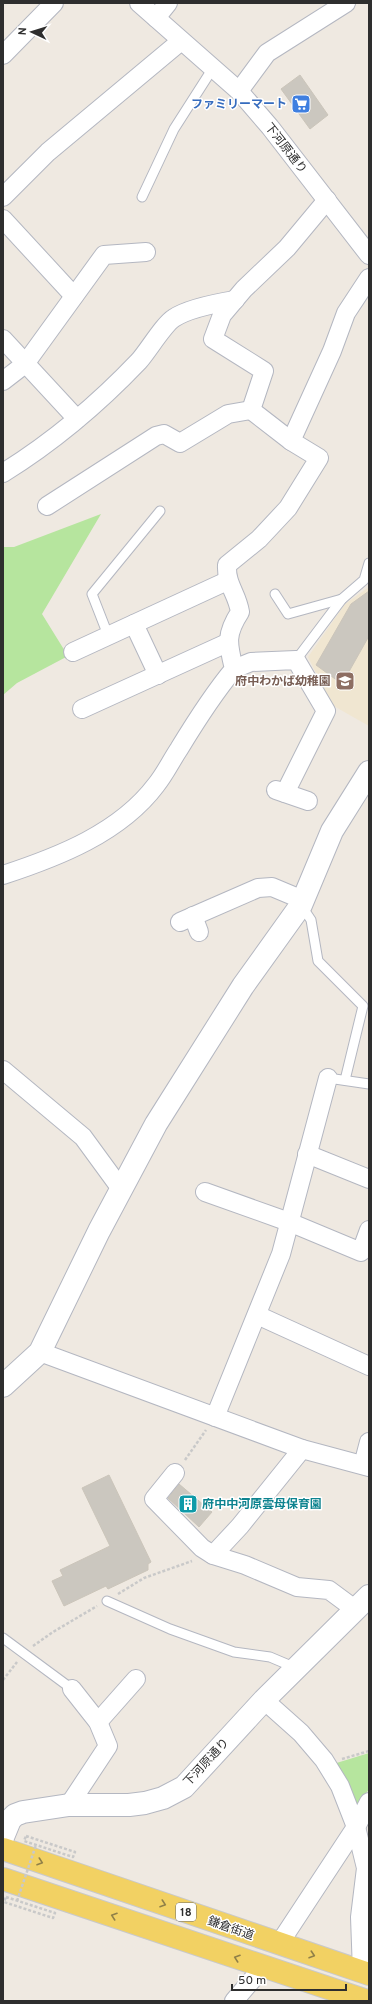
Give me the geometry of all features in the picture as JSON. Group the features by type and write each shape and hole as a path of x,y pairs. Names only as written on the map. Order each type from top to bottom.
{"main road":[{"name":"鎌倉街道","path":"3,1849 365,1973"},
{"name":"18","path":"3,1879 367,2001"}],"street":[{"path":"3,56 54,3"},
{"name":"下河原通り","path":"139,3 239,91 270,126 369,255"},
{"path":"156,18 168,3"},
{"path":"239,91 267,53 342,4"},
{"path":"3,197 54,147 181,41"},
{"path":"251,410 264,370 213,339 222,315 287,248 327,200"},
{"path":"3,219 74,296"},
{"path":"3,381 24,364 104,255 146,252"},
{"path":"291,440 332,351 346,313 369,278"},
{"path":"3,473 38,451 77,419 139,360 173,318 208,305 235,300"},
{"path":"3,340 77,419"},
{"path":"47,506 156,436 164,434 180,444 228,414 251,410 291,440 319,458 288,508 259,539 227,565 228,581 238,601 240,612 232,625 228,643 234,669"},
{"path":"73,652 228,581"},
{"path":"134,624 158,675"},
{"path":"82,709 228,643"},
{"path":"3,875 33,865 87,841 124,817 156,786 198,717 219,686 234,669 252,662 296,660 326,711 280,791 308,801"},
{"path":"3,1386 40,1352 78,1271 156,1124 243,986 302,903 332,831 369,772"},
{"path":"191,923 258,888 272,887 302,903"},
{"path":"3,1070 83,1137 121,1189"},
{"path":"215,1417 281,1254 307,1154 336,1079"},
{"path":"307,1154 369,1179"},
{"path":"205,1192 289,1222 361,1252 369,1230"},
{"path":"256,1315 369,1366"},
{"path":"40,1352 302,1449 366,1466 369,1442"},
{"path":"213,1555 240,1526 302,1449"},
{"path":"175,1473 154,1499 202,1548 213,1555 245,1565 297,1587 329,1590 363,1603"},
{"name":"下河原通り","path":"3,1837 10,1820 15,1814 69,1805 129,1805 151,1801 174,1793 184,1787 264,1700 363,1603"},
{"path":"98,1722 136,1679"},
{"path":"69,1805 108,1746 98,1722 72,1689"},
{"path":"264,1700 301,1733 327,1764 340,1786 356,1827 366,1868 360,1917 365,1973"},
{"path":"279,1944 356,1827 369,1802"},
{"path":"234,2001 263,1967"}],"lane":[{"path":"142,197 174,129 213,68"},
{"path":"108,635 92,594 160,511"},
{"path":"296,660 342,599 364,580 369,563"},
{"path":"275,594 288,614 342,599"},
{"path":"302,903 310,920 318,961 363,1006 356,1041 336,1079 369,1084"},
{"path":"107,1601 170,1629 234,1652 270,1657 296,1668"},
{"path":"3,1638 72,1689"}],"path":[{"path":"175,1473 215,1417"},
{"path":"3,1680 23,1654"},
{"path":"327,1764 369,1751"},
{"path":"26,1836 75,1852 73,1857 36,1844 24,1841 26,1836"},
{"path":"17,1900 36,1844"},
{"path":"6,1897 17,1900 55,1913 53,1918 4,1902 6,1897"}],"shaded area":[{"name":"府中わかば幼稚園","path":"369,587 369,726 332,705 308,657 345,604"}],"green space":[{"path":"101,514 42,614 68,656 17,683 3,695 3,547 14,547"},
{"path":"369,1753 369,1789 352,1814 330,1765"}],"building":[{"path":"300,75 328,115 310,129 281,89"},
{"path":"369,591 369,636 342,684 316,665 351,604"},
{"path":"109,1475 151,1562 148,1564 148,1570 108,1589 106,1586 64,1606 52,1581 63,1576 60,1570 110,1546 82,1488"},
{"name":"府中中河原雲母保育園","path":"179,1484 212,1512 199,1527 168,1498"}],"place":[{"name":"ファミリーマート","path":"301,104"},
{"name":"府中わかば幼稚園","path":"345,681"},
{"name":"府中中河原雲母保育園","path":"188,1504"}]}
